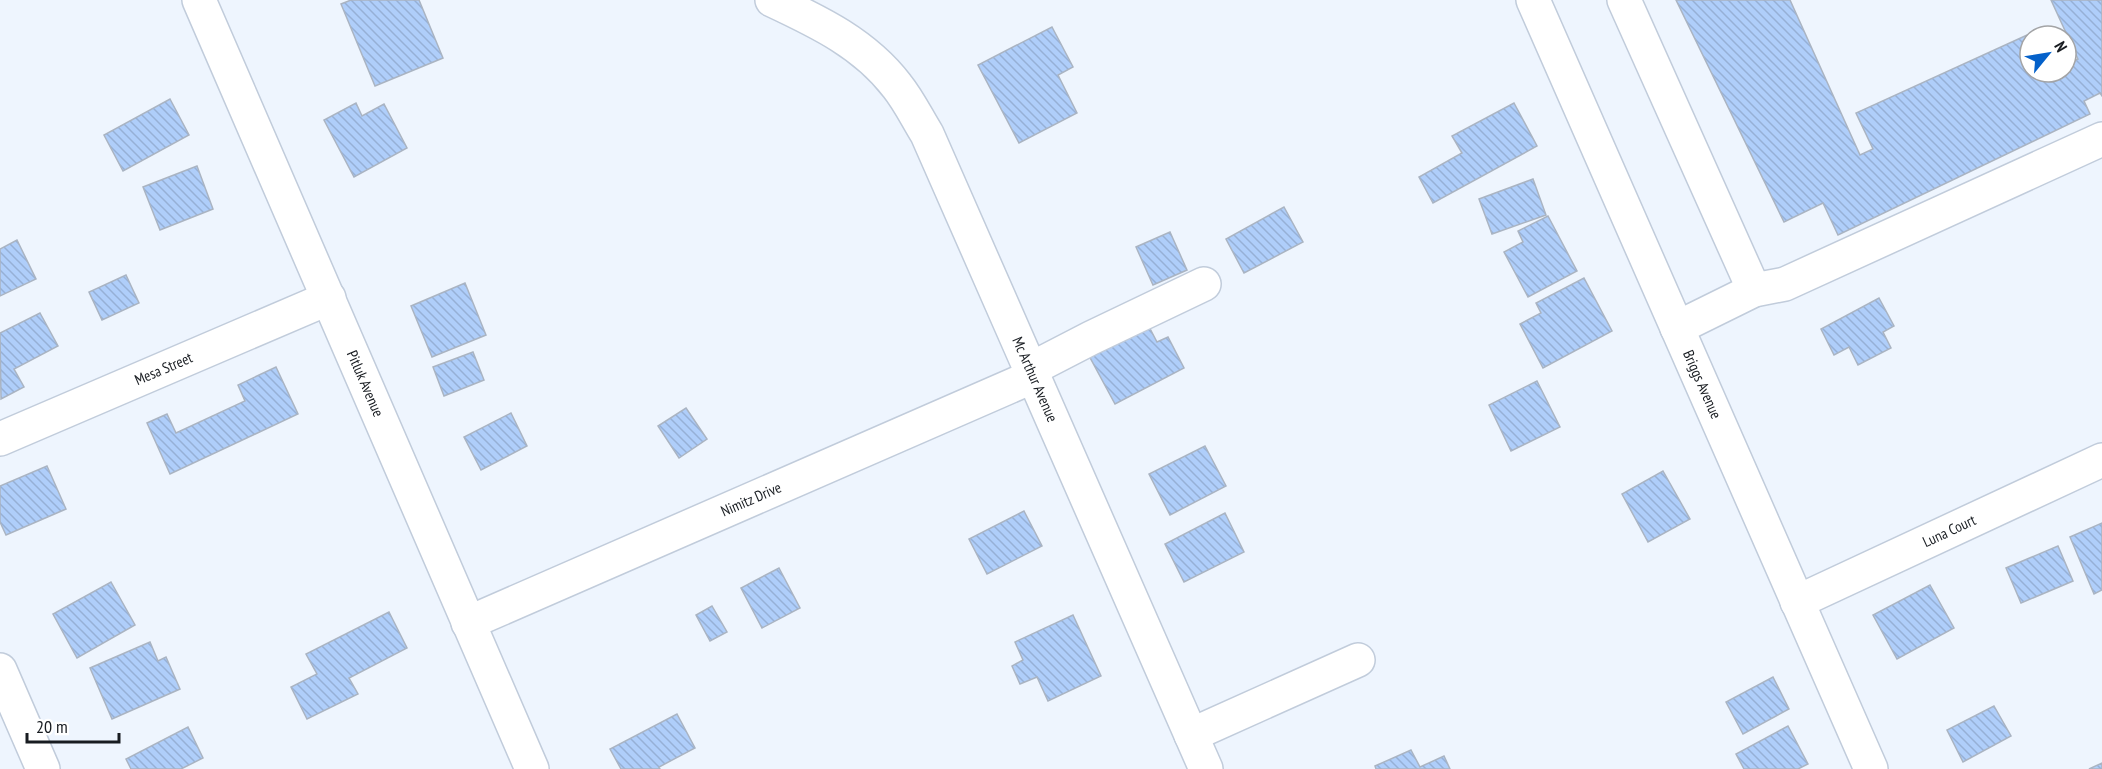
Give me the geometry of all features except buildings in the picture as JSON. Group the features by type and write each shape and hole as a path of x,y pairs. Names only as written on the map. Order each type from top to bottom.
{"street":[{"name":"Pitluk Avenue","path":"199,0 532,769"},
{"name":"Mc Arthur Avenue","path":"772,0 821,23 861,49 897,86 927,134 1206,769"},
{"name":"Briggs Avenue","path":"1533,0 1871,769"},
{"path":"1624,0 1754,290"},
{"path":"1677,328 1754,290 1785,284 2102,140"},
{"name":"Nimitz Drive","path":"468,623 1033,372 1091,338 1204,284"},
{"name":"Mesa Street","path":"0,439 329,298"},
{"name":"Luna Court","path":"1797,602 2102,460"},
{"path":"1191,735 1358,660"},
{"path":"0,670 43,769"}]}
